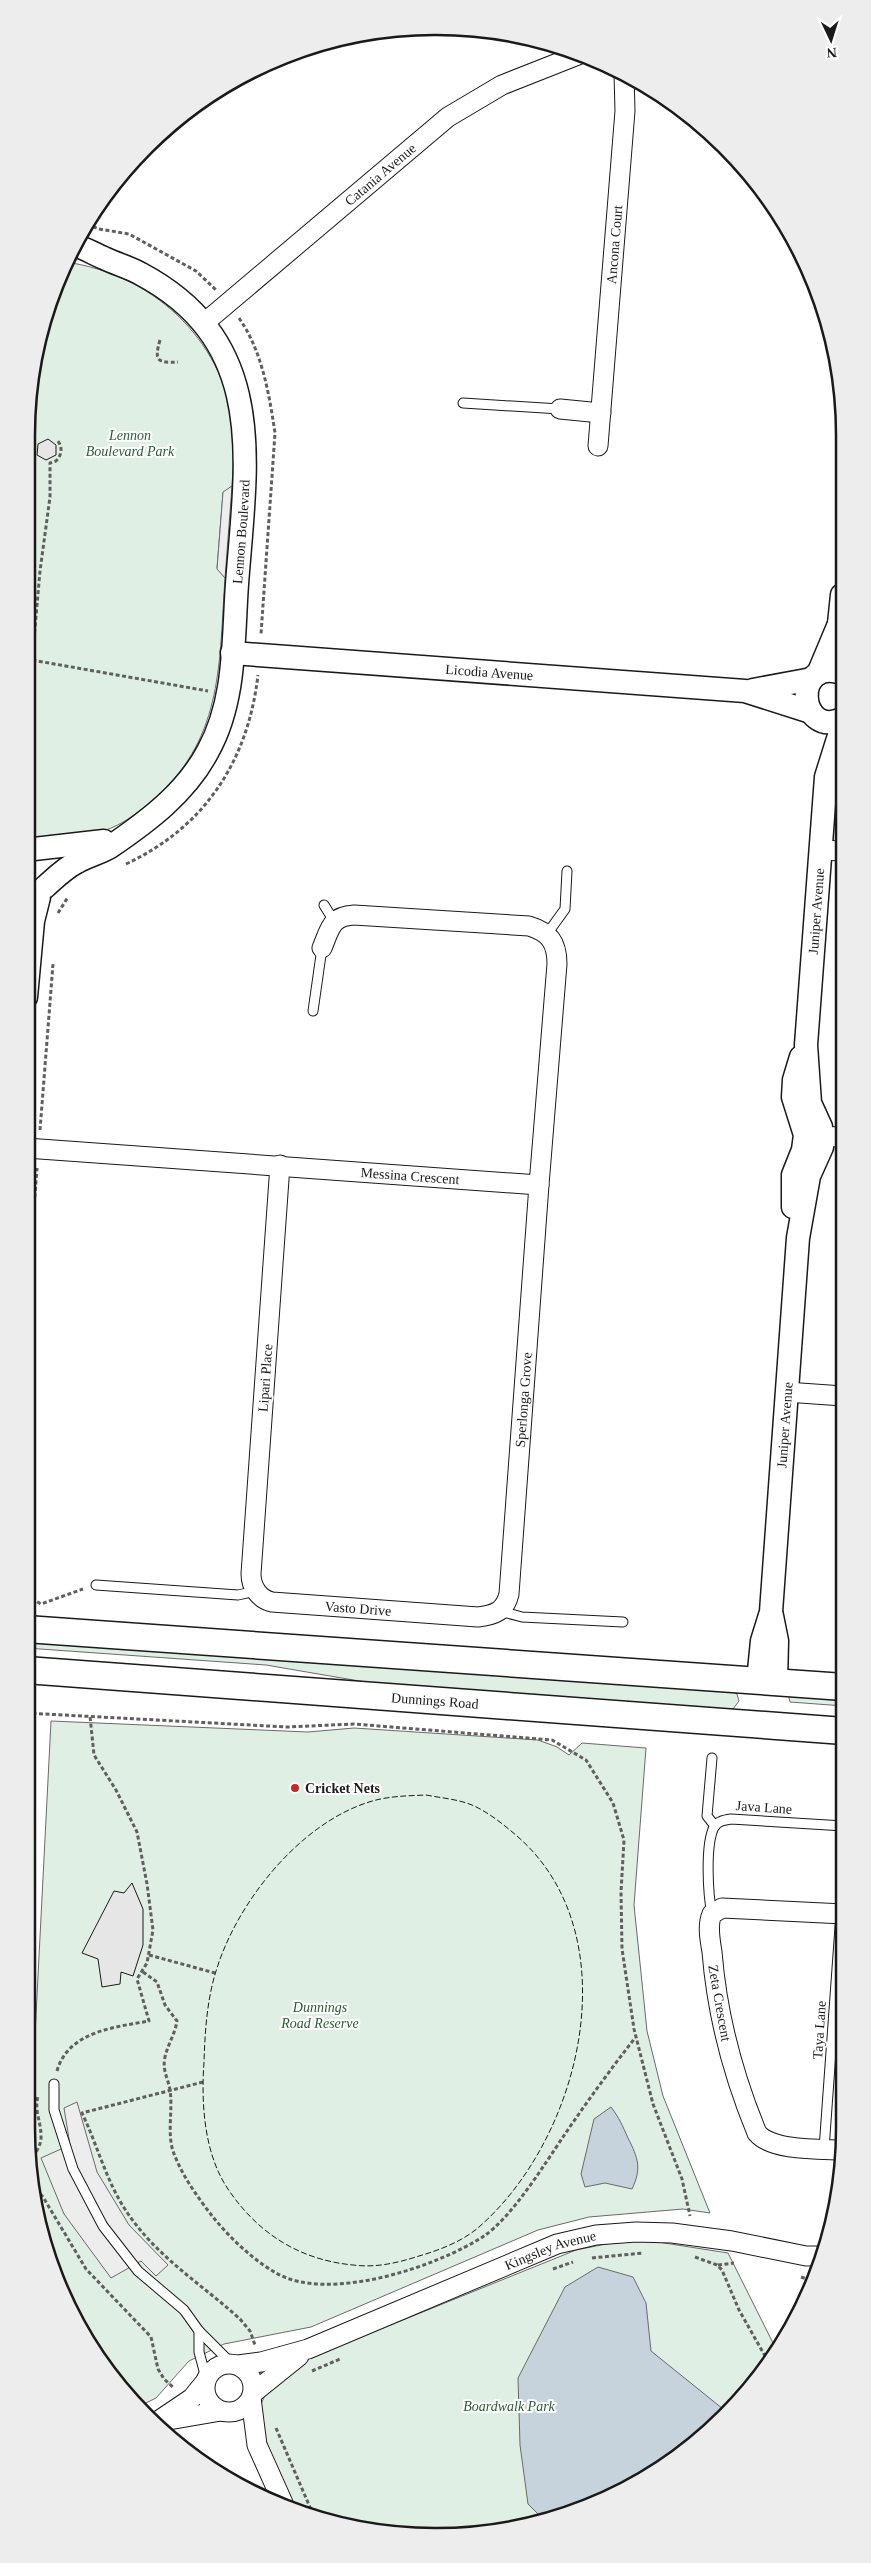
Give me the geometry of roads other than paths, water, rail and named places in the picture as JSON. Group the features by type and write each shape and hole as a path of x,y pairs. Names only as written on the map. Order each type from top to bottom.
{"main road":[{"path":"35,1630 836,1686"},
{"name":"Dunnings Road","path":"35,1671 836,1730"},
{"path":"763,1725 767,1682"}],"street":[{"name":"Catania Avenue","path":"203,324 448,117 502,85 570,58"},
{"name":"Ancona Court","path":"598,446 625,111 624,82"},
{"name":"Lennon Boulevard","path":"37,897 77,861 109,847 170,801 198,768 218,731 228,694 232,653 246,440 236,386 220,349 203,324 170,292 133,270 103,258 78,254"},
{"path":"560,409 601,413"},
{"path":"815,676 836,637"},
{"name":"Licodia Avenue","path":"232,653 745,691 813,714 828,722 836,721"},
{"name":"Licodia Avenue","path":"745,691 815,676 832,670 836,671"},
{"name":"Juniper Avenue","path":"815,676 805,694 806,704 813,714 826,777"},
{"name":"Juniper Avenue","path":"767,1682 762,1641 771,1612 798,1238 806,1186 822,1147 823,1137 821,1127 810,1103 806,1045 826,777 836,745"},
{"name":"Lennon Boulevard","path":"35,840 96,842 129,833"},
{"path":"35,848 46,866 48,875 37,897"},
{"path":"820,850 836,851"},
{"path":"322,948 334,921 345,916 354,915 529,926 547,934 555,944 558,964 539,1186"},
{"name":"Messina Crescent","path":"35,1148 280,1165 539,1186"},
{"name":"Lipari Place","path":"256,1591 251,1574 280,1165"},
{"name":"Sperlonga Grove","path":"500,1611 506,1604 509,1594 539,1186"},
{"path":"786,1392 836,1396"},
{"name":"Vasto Drive","path":"256,1591 263,1598 272,1602 478,1618 490,1616 500,1611"},
{"path":"712,1914 722,1908 734,1907 836,1914"},
{"name":"Zeta Crescent","path":"712,1914 710,1929 714,1983 724,2032 736,2074 757,2133 763,2140 774,2144 833,2150"},
{"name":"Kingsley Avenue","path":"234,2364 261,2362 308,2349 557,2244 596,2235 636,2232 693,2236 732,2241 814,2259"},
{"name":"Kingsley Avenue","path":"252,2395 308,2349"},
{"path":"161,2419 192,2398 218,2365 234,2364 248,2373 253,2386 256,2445"},
{"path":"205,2380 206,2396 214,2408 223,2412 256,2445 280,2497"},
{"path":"163,2421 240,2409 252,2395"}],"lane":[{"path":"463,403 560,409"},
{"path":"547,934 565,909 567,871"},
{"path":"324,905 334,921"},
{"path":"313,1011 322,948"},
{"path":"96,1585 238,1595 256,1591"},
{"path":"500,1611 522,1617 623,1622"},
{"path":"712,1758 707,1816 715,1826 711,1836 708,1891 712,1914"},
{"name":"Java Lane","path":"715,1826 721,1820 731,1818 836,1825"},
{"name":"Taya Lane","path":"833,2150 836,2079"},
{"path":"54,2084 54,2110 73,2169 103,2226 138,2271 184,2310 199,2331 234,2364"},
{"path":"199,2331 199,2352 205,2380"}],"place":[{"name":"Cricket Nets","path":"295,1788"}],"park label":[{"name":"Lennon Boulevard Park","path":"130,444"},
{"name":"Dunnings Road Reserve","path":"320,2015"},
{"name":"Boardwalk Park","path":"509,2406"}]}
